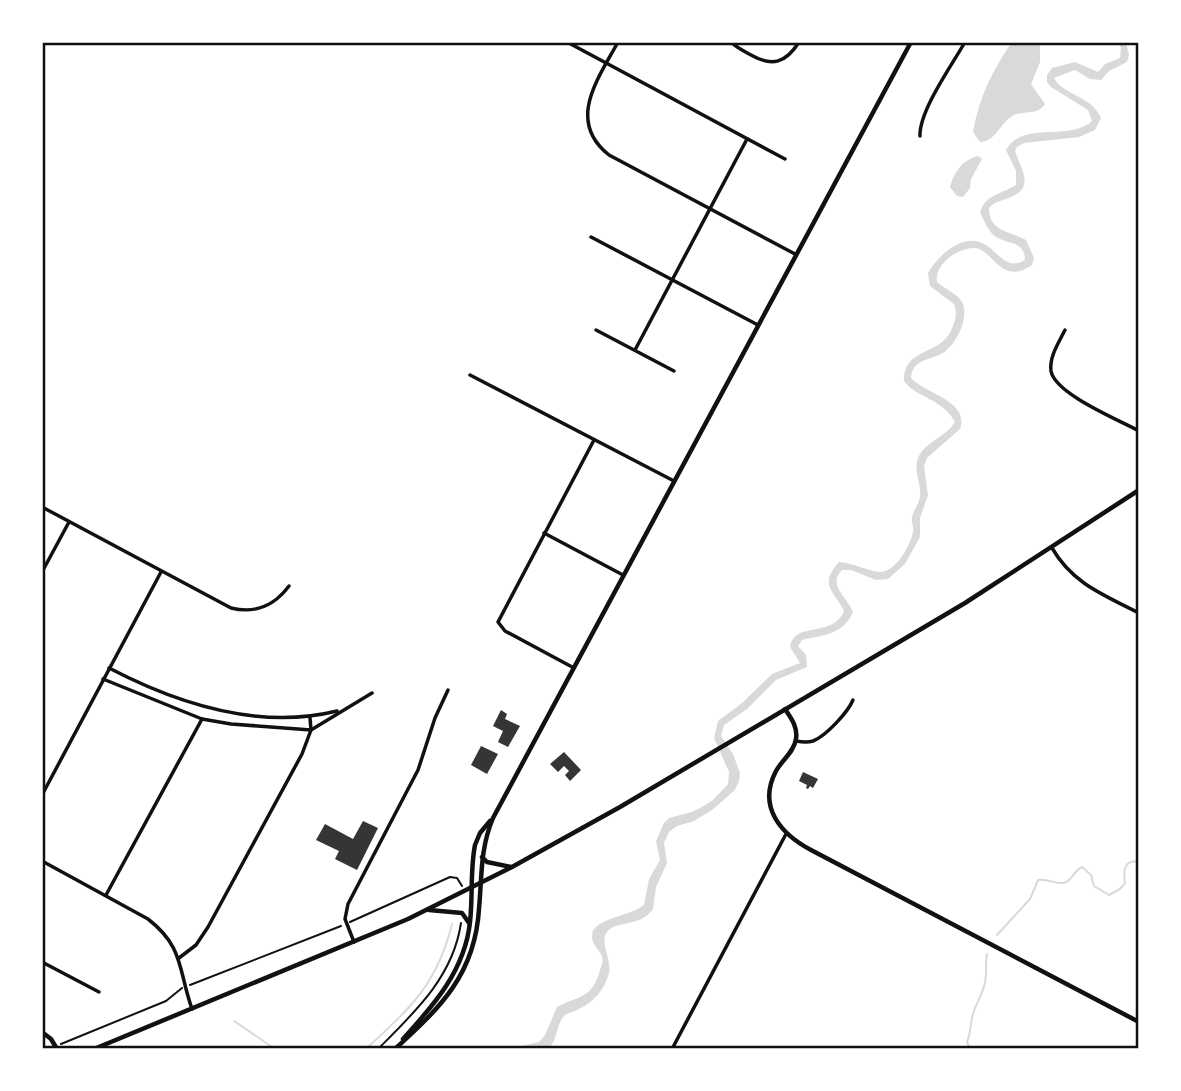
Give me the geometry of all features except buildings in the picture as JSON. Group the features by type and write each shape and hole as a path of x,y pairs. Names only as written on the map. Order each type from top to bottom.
{"street":[{"path":"567,42 785,159"},
{"path":"618,42 590,97 587,119 596,142 609,155 795,254"},
{"path":"731,42 761,61 775,63 787,58 799,42"},
{"path":"394,1049 439,1008 460,977 476,935 482,857 485,838 493,818 911,42"},
{"path":"920,136 925,113 964,43"},
{"path":"635,350 747,138"},
{"path":"591,237 758,325"},
{"path":"596,330 674,371"},
{"path":"1065,330 1051,365 1052,375 1058,385 1139,431"},
{"path":"470,375 674,481"},
{"path":"574,667 502,629 498,622 594,440"},
{"path":"94,1049 354,942 481,884 954,609 1139,491"},
{"path":"42,507 222,604 241,611 259,610 269,606 289,586"},
{"path":"42,572 69,522"},
{"path":"544,533 623,575"},
{"path":"1052,548 1064,567 1079,581 1139,613"},
{"path":"42,795 161,572"},
{"path":"109,668 165,694 208,708 274,718 310,718 342,709"},
{"path":"103,679 202,719 311,730 372,693"},
{"path":"354,942 346,924 348,904 413,779 448,690"},
{"path":"796,741 811,741 820,737 844,715 853,700"},
{"path":"785,709 795,727 796,741 776,772 770,789 772,813 786,834 811,850 1139,1022"},
{"path":"179,957 192,949 205,933 302,754 311,730 310,718"},
{"path":"106,895 202,719"},
{"path":"394,1049 442,994 462,954 470,924 475,845 480,833 493,818"},
{"path":"672,1049 786,834"},
{"path":"482,857 487,862 512,867"},
{"path":"42,861 162,929 179,957 184,987 192,1009"},
{"path":"429,910 462,913 470,924"},
{"path":"42,962 99,992"},
{"path":"42,1032 57,1048"}],"path":[{"path":"57,1048 166,1001 184,987 346,924 450,877 461,882 463,892"},
{"path":"378,1049 426,1000 442,977 458,938 462,913"}],"shaded area":[{"path":"1012,42 1040,42 1040,62 1031,84 1045,104 1035,111 1014,115 990,139 980,142 973,132 979,107 992,74"},
{"path":"1118,42 1126,42 1129,55 1127,62 1109,71 1101,80 1090,79 1075,70 1054,78 1064,89 1097,110 1101,118 1095,130 1079,137 1024,143 1017,147 1015,151 1024,177 1022,189 989,208 996,226 1026,240 1034,258 1032,265 1021,271 1005,270 987,254 974,248 954,254 939,270 937,282 960,299 964,320 958,336 948,349 918,364 911,378 958,411 960,429 927,458 924,466 928,495 920,518 920,537 905,564 888,579 876,580 851,570 842,570 838,575 837,586 853,612 849,620 832,633 802,640 798,646 806,655 807,667 776,680 747,709 724,725 721,736 733,754 740,773 735,790 712,810 669,832 664,843 667,863 656,887 653,909 641,919 611,928 605,936 609,973 602,990 589,1003 564,1016 548,1049 508,1049 539,1042 545,1035 557,1007 583,995 593,987 603,960 593,940 593,930 605,921 644,905 649,879 660,860 656,841 664,823 669,818 702,807 728,784 729,772 714,738 718,721 742,703 772,674 800,663 790,647 793,639 806,631 831,625 844,611 832,593 829,582 839,562 871,571 886,571 897,563 905,551 913,532 912,517 920,497 917,460 923,449 955,422 943,408 904,381 910,362 941,343 948,336 955,321 954,304 930,286 928,273 950,248 966,241 988,246 1007,262 1018,263 1025,260 1019,246 993,235 980,212 990,198 1016,185 1016,171 1006,150 1013,141 1023,136 1072,130 1092,121 1088,110 1051,87 1047,82 1047,75 1052,68 1075,62 1098,72 1105,64 1120,58 1121,48"},
{"path":"978,156 982,159 971,179 970,188 963,197 957,196 950,187 954,176 964,163"}],"waterway":[{"path":"997,935 1030,899 1038,880 1066,882 1082,867 1091,875 1094,886 1109,895 1125,883 1127,864 1139,862"},
{"path":"366,1049 409,1008 430,980 452,924"},
{"path":"970,1049 967,1042 973,1014 986,979 987,954"},
{"path":"234,1021 275,1049"}]}
